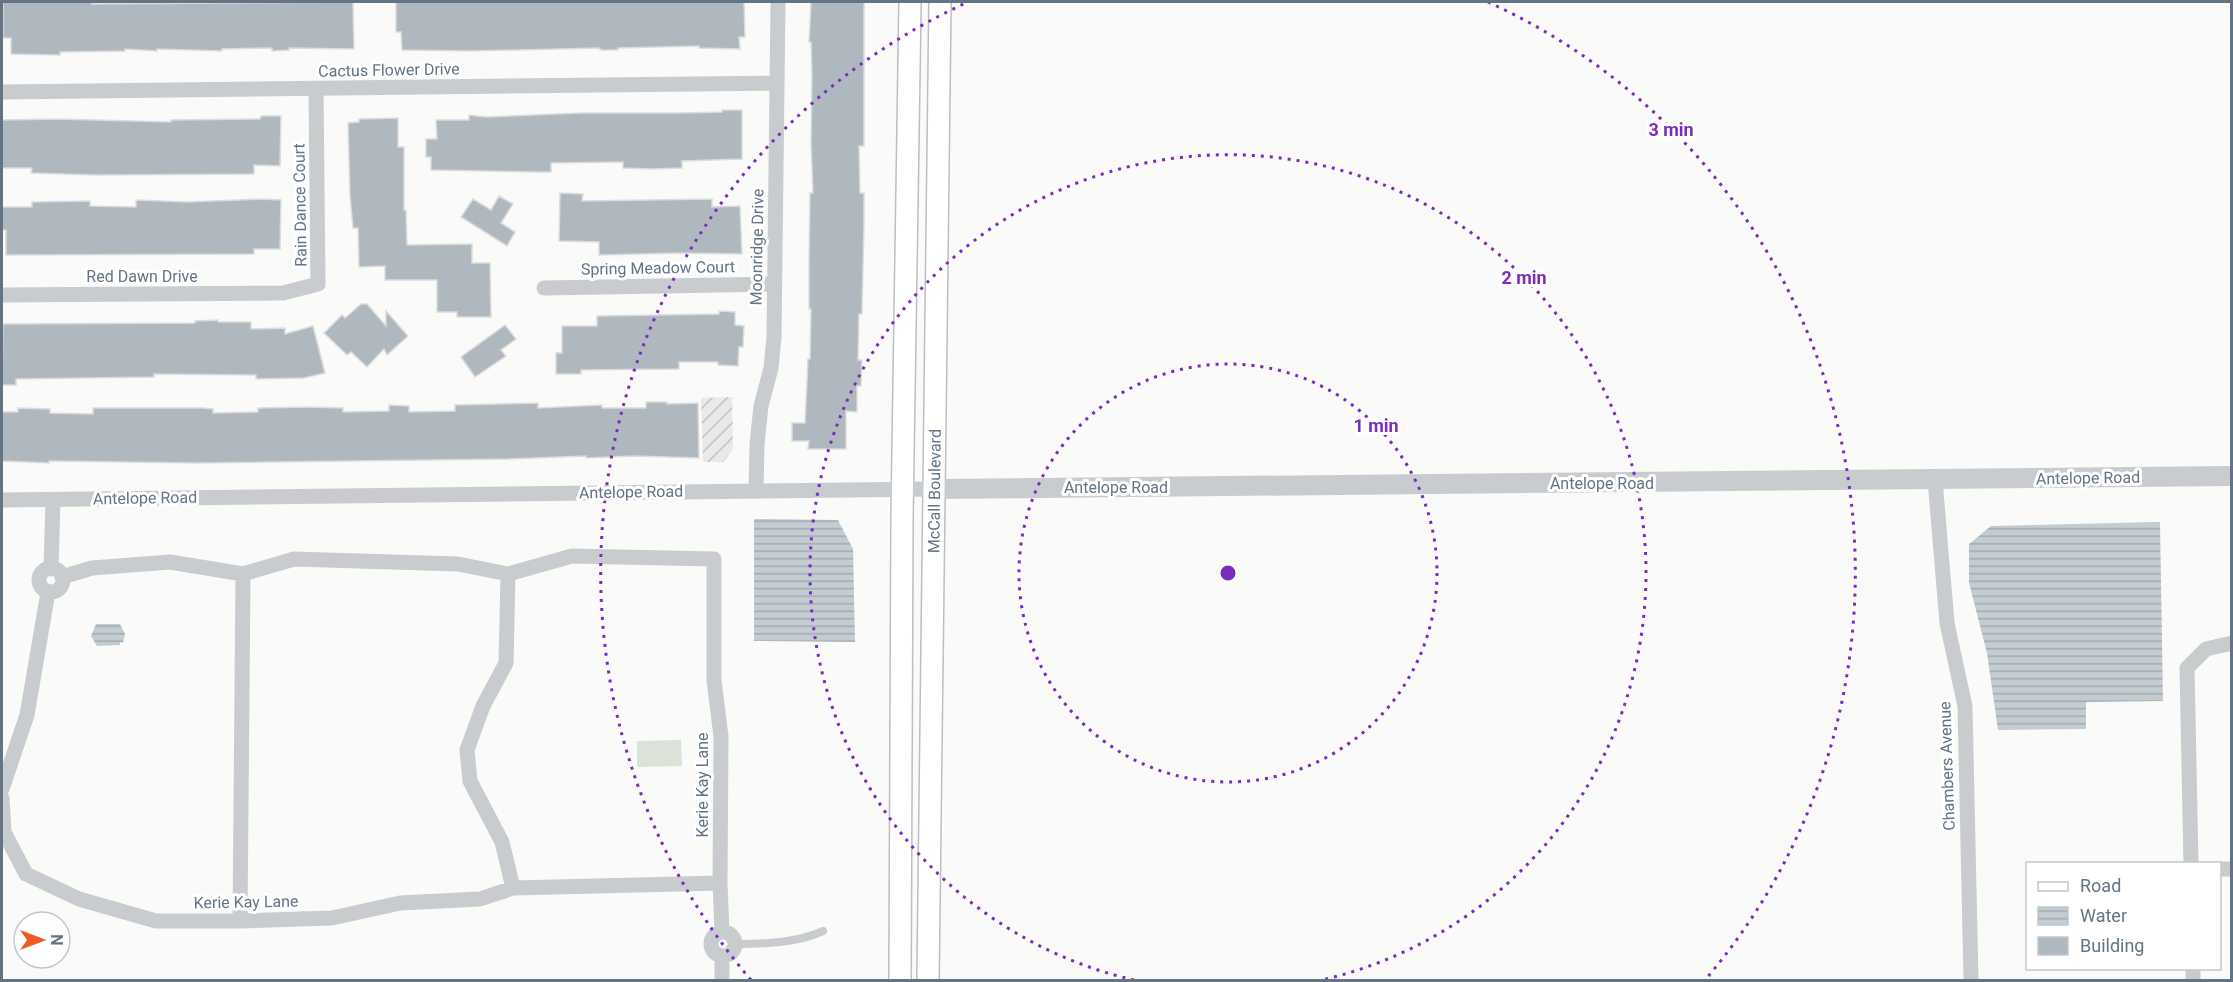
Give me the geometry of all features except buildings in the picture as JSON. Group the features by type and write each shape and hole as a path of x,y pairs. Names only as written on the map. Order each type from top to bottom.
{"main road":[{"name":"McCall Boulevard","path":"900,981 903,488 910,2"},
{"name":"McCall Boulevard","path":"927,981 940,2"}],"street":[{"name":"Moonridge Drive","path":"756,491 761,406 771,368 774,337 778,2"},
{"name":"Cactus Flower Drive","path":"2,92 777,83"},
{"name":"Rain Dance Court","path":"283,293 318,284 316,89"},
{"name":"Spring Meadow Court","path":"544,288 774,284"},
{"name":"Red Dawn Drive","path":"2,295 283,293"},
{"name":"Antelope Road","path":"2,500 903,488 2232,476"},
{"name":"Chambers Avenue","path":"1935,480 1947,622 1965,706 1971,981"},
{"path":"2,789 27,716 48,592 42,587 40,580 42,573 57,573 53,500"},
{"name":"Kerie Kay Lane","path":"2,798 4,832 26,874 79,899 156,921 332,918 400,903 480,899 513,888 720,883 721,736 714,681 714,559 572,556 508,574 458,564 294,559 243,574 170,562 57,573"},
{"path":"240,921 243,574"},
{"path":"508,574 506,663 483,706 467,750 470,781 502,842 513,888"},
{"path":"2191,862 2187,668 2205,649 2232,643"},
{"path":"720,883 722,932"},
{"path":"722,932 732,935 735,944 731,953 722,956 714,951 711,944 713,936 722,932"},
{"path":"722,956 722,981"}],"lane":[{"path":"735,944 780,942 811,937 823,931"}],"shaded area":[{"path":"732,397 733,450 723,462 703,462 701,398"},
{"path":"681,740 682,766 637,767 637,741"}],"water":[{"path":"754,519 838,520 853,549 855,642 754,641"},
{"path":"2160,522 2163,701 2086,702 2086,729 1998,730 1987,653 1969,583 1969,544 1991,526"},
{"path":"96,624 120,624 125,634 123,643 97,646 91,636"}]}
